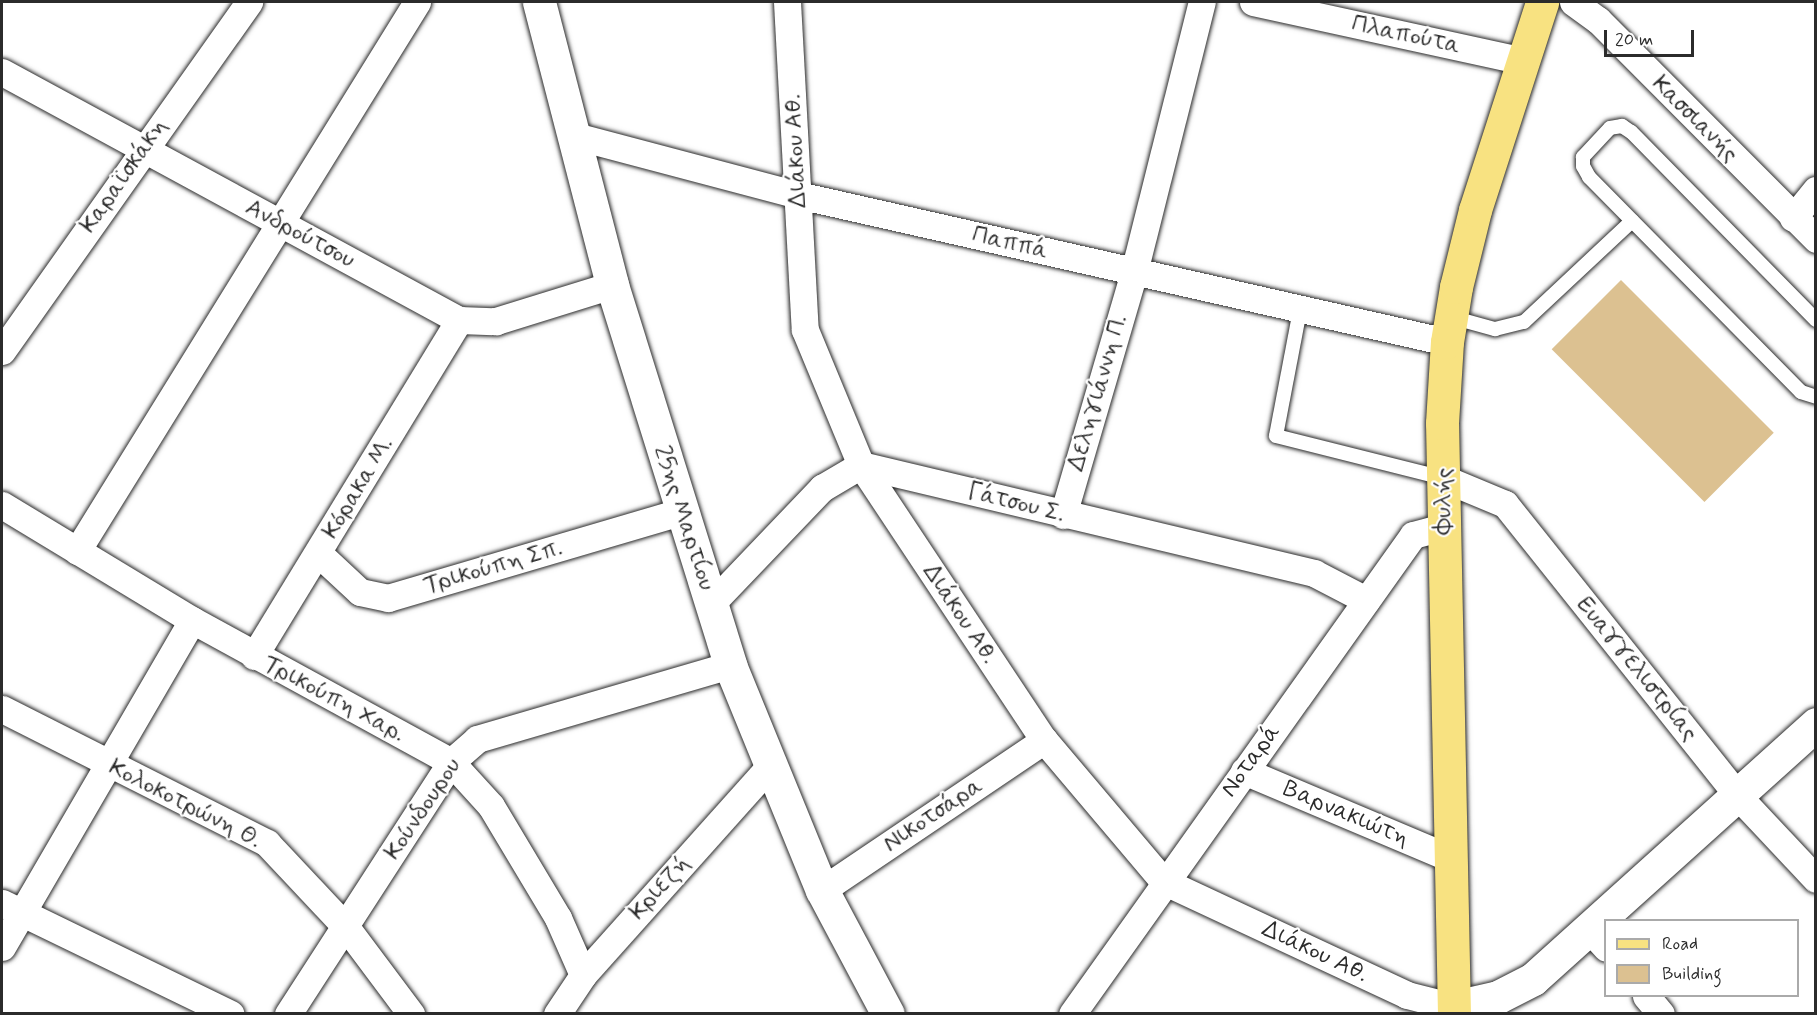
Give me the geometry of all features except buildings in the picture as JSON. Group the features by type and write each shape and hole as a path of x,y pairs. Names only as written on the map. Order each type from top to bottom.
{"main road":[{"name":"25ης Μαρτίου","path":"539,2 612,285 730,665 769,767 822,890 877,1008"},
{"name":"Φυλής","path":"1454,1010 1448,857 1443,527 1445,479 1442,423 1449,329 1475,210 1542,2"},
{"path":"1617,919 1737,795 1815,724"},
{"path":"1454,1010 1498,997 1533,979 1598,939"}],"street":[{"name":"Καραϊσκάκη","path":"2,351 142,150 249,2"},
{"path":"77,551 417,2"},
{"name":"Διάκου Αθ.","path":"786,2 805,330 861,465 1044,740 1163,881 1407,995 1454,1010"},
{"name":"Δεληγιάννη Π.","path":"1063,515 1134,272 1202,2"},
{"name":"Πλαπούτα","path":"1253,2 1523,61"},
{"name":"Κασσιανής","path":"1573,2 1598,20 1815,240"},
{"name":"Ανδρούτσου","path":"2,72 459,320 496,321 612,285"},
{"name":"Παππά","path":"575,136 798,195 1300,310 1449,329"},
{"path":"1793,218 1815,190"},
{"name":"Κόρακα Μ.","path":"254,656 459,320"},
{"path":"711,604 822,488 861,465"},
{"name":"Γάτσου Σ.","path":"861,465 1314,573 1366,600"},
{"name":"Ευαγγελιστρίας","path":"1445,479 1505,504 1737,795 1815,879"},
{"name":"Τρικούπη Χαρ.","path":"2,506 254,656 451,762 491,806 558,918 583,975"},
{"name":"Τρικούπη Σπ.","path":"318,553 360,592 388,598 681,512"},
{"name":"Νοταρά","path":"1080,1011 1163,881 1413,535 1443,527"},
{"path":"2,947 11,908 109,766 192,620"},
{"name":"Κούνδουρου","path":"288,1014 451,762 477,739 730,665"},
{"name":"Κολοκοτρώνη Θ.","path":"2,709 109,766 267,843 346,927 411,1014"},
{"name":"Νικοτσάρα","path":"822,890 1044,740"},
{"name":"Κριεζή","path":"556,1014 583,975 769,767"},
{"name":"Βαρνακιώτη","path":"1244,771 1448,857"},
{"path":"11,908 231,1014"},
{"path":"1647,997 1661,1014"}],"lane":[{"path":"1815,320 1631,132 1622,126 1610,128 1583,157 1582,166 1632,221 1801,392 1815,398"},
{"path":"1449,329 1495,329 1524,322 1632,221"},
{"path":"1300,310 1276,436 1445,479"}]}
